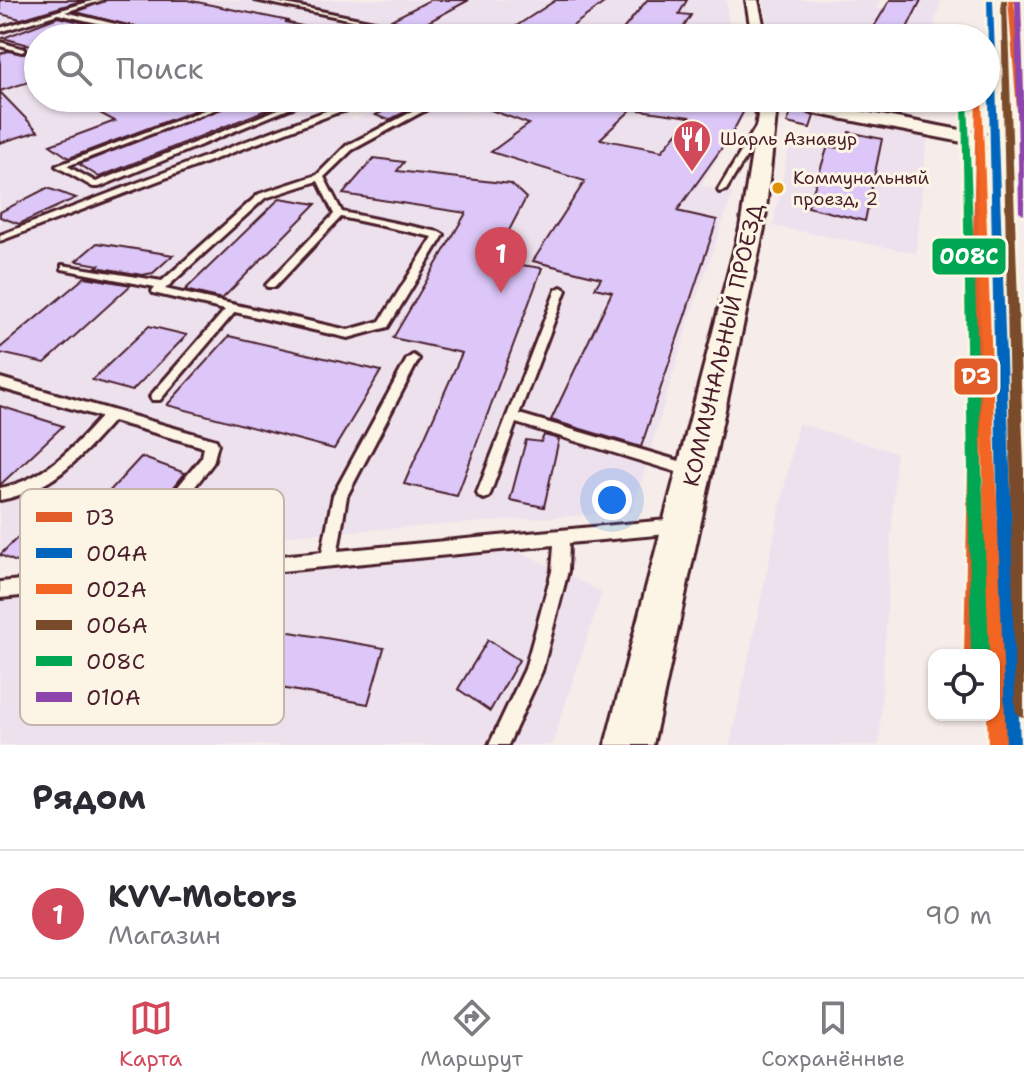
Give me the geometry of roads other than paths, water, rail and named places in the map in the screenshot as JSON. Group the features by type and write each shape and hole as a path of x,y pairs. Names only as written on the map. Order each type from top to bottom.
{"street":[{"path":"752,0 756,24"},
{"name":"КОММУНАЛЬНЫЙ ПРОЕЗД","path":"629,745 752,228 773,112"},
{"path":"827,112 867,123 940,132 1024,148"}],"lane":[{"path":"0,30 100,0"},
{"path":"258,0 381,24"},
{"path":"56,12 109,24"},
{"path":"0,44 22,50"},
{"path":"205,112 60,166 96,185 277,112"},
{"path":"0,238 333,112"},
{"path":"339,214 439,235 384,324 348,334 157,291 262,196 320,177 349,148 416,112"},
{"path":"722,190 770,112"},
{"path":"320,177 339,214"},
{"path":"271,285 339,214"},
{"path":"66,267 164,285"},
{"path":"484,493 561,290"},
{"path":"156,397 231,310"},
{"path":"329,559 340,495 413,359"},
{"path":"0,383 211,444 208,459 185,489"},
{"path":"28,489 64,465 110,416"},
{"path":"512,417 695,472"},
{"path":"0,494 20,492"},
{"path":"284,563 681,526"},
{"path":"498,745 533,671 560,571 562,537"},
{"path":"0,590 20,588"}],"place":[{"name":"Шарль Азнавур","path":"692,173"},
{"name":"Коммунальный проезд, 2","path":"778,188"},
{"name":"KVV-Motors","path":"501,293"}]}
